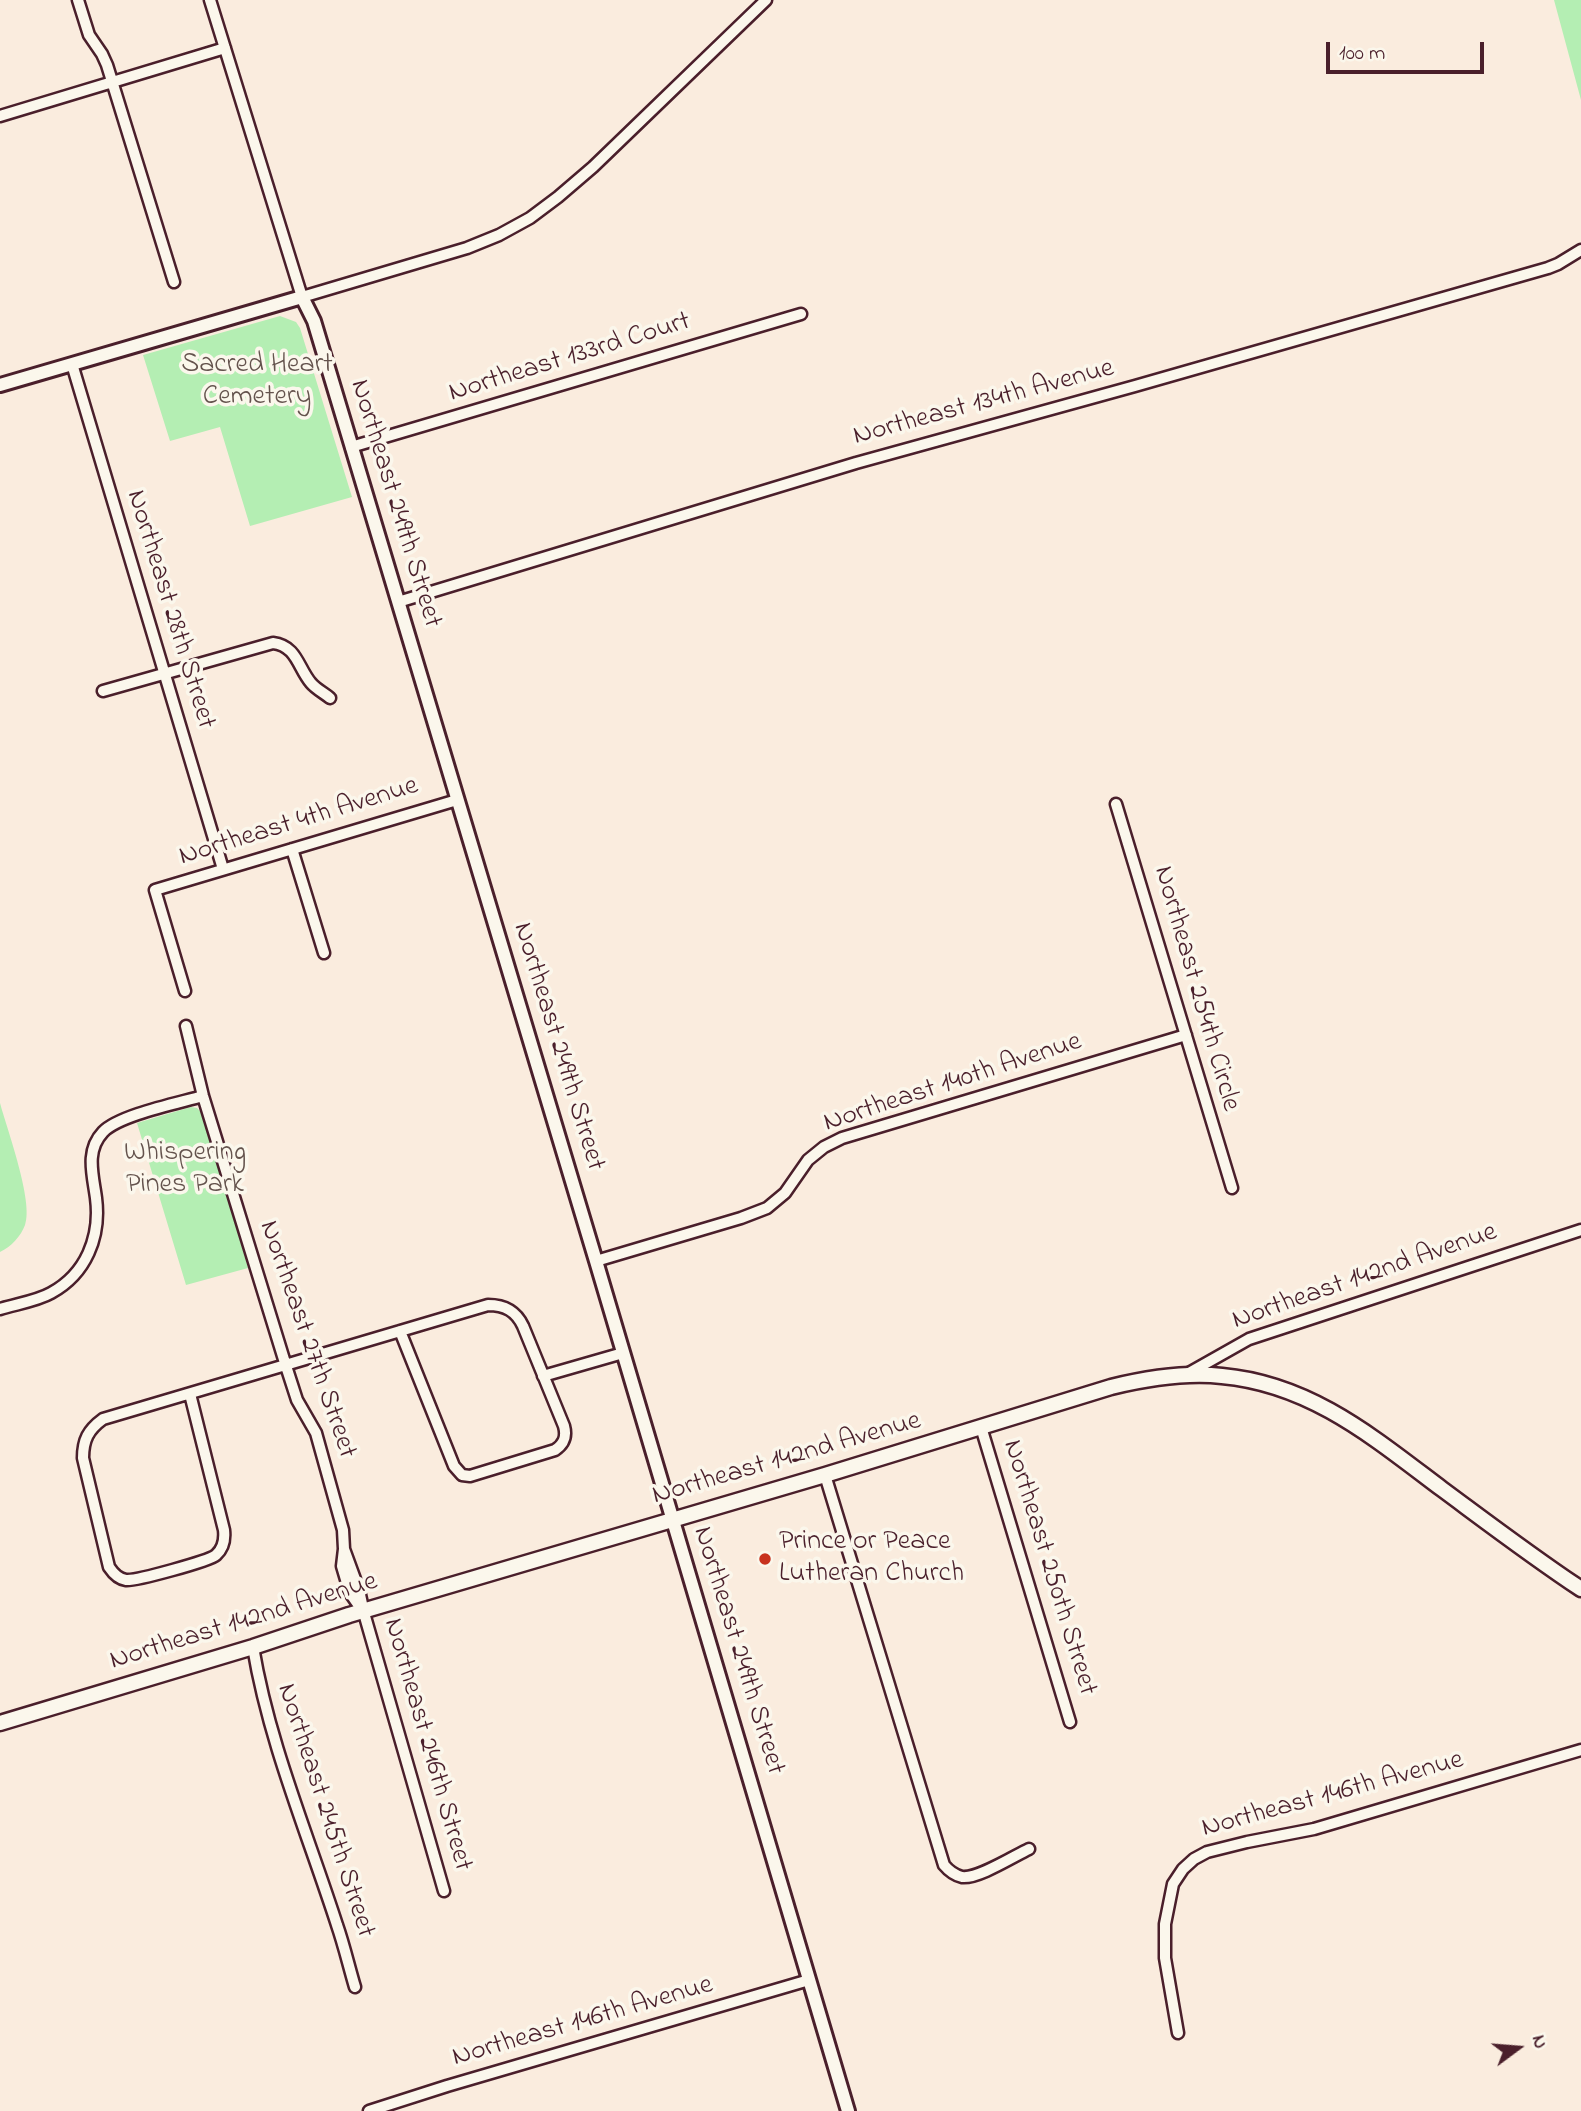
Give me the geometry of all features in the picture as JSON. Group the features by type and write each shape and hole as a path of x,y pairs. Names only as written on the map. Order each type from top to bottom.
{"main road":[{"name":"Northeast 142nd Avenue","path":"0,1723 253,1647 349,1615 825,1475 1111,1387 1186,1374"},
{"path":"1186,1374 1250,1380 1288,1391 1348,1420 1580,1587"}],"street":[{"path":"78,0 89,35 102,54 112,82 174,282"},
{"name":"Northeast 249th Street","path":"210,0 302,297 314,321 848,2111"},
{"path":"0,385 467,248 499,235 530,218 593,167 766,0"},
{"path":"0,117 225,48"},
{"name":"Northeast 134th Avenue","path":"398,602 856,463 1548,268 1581,250"},
{"name":"Northeast 133rd Court","path":"351,447 801,314"},
{"name":"Northeast 28th Street","path":"72,364 223,869"},
{"path":"103,691 279,643 292,651 311,683 330,698"},
{"name":"Northeast 4th Avenue","path":"185,991 155,890 457,800"},
{"name":"Northeast 254th Circle","path":"1116,804 1232,1188"},
{"path":"292,849 324,953"},
{"name":"Northeast 27th Street","path":"186,1026 204,1096 296,1400 316,1433 343,1530 344,1549 364,1612"},
{"name":"Northeast 140th Avenue","path":"596,1261 767,1208 785,1193 808,1160 824,1147 842,1138 1186,1034"},
{"path":"0,1309 50,1294 73,1278 89,1255 97,1228 91,1157 103,1132 114,1123 127,1118 204,1096"},
{"name":"Northeast 142nd Avenue","path":"1186,1374 1249,1339 1581,1230"},
{"path":"190,1394 224,1530 224,1544 209,1559 133,1579 119,1577 109,1567 83,1458 86,1435 93,1426 103,1419 286,1366 400,1331 488,1305 506,1307 520,1318 564,1426 565,1437 560,1447 470,1476 461,1475 454,1466 400,1331"},
{"path":"544,1376 623,1353"},
{"name":"Northeast 250th Street","path":"981,1427 1070,1722"},
{"path":"825,1475 944,1865 950,1872 964,1877 1030,1849"},
{"name":"Northeast 246th Street","path":"364,1612 444,1891"},
{"name":"Northeast 245th Street","path":"253,1647 260,1690 284,1773 338,1927 355,1987"},
{"name":"Northeast 146th Avenue","path":"1178,2033 1165,1958 1165,1924 1173,1884 1194,1859 1207,1852 1234,1845 1314,1829 1581,1749"},
{"name":"Northeast 146th Avenue","path":"369,2111 809,1980"}],"green space":[{"path":"1554,0 1581,0 1581,100"},
{"name":"Sacred Heart Cemetery","path":"280,316 296,322 300,328 352,497 250,526 220,427 170,441 143,355"},
{"path":"0,1103 23,1183 27,1214 25,1225 18,1237 0,1252"},
{"name":"Whispering Pines Park","path":"191,1107 197,1108 204,1115 248,1268 186,1285 137,1123"}],"place":[{"name":"Prince or Peace Lutheran Church","path":"765,1559"}]}
